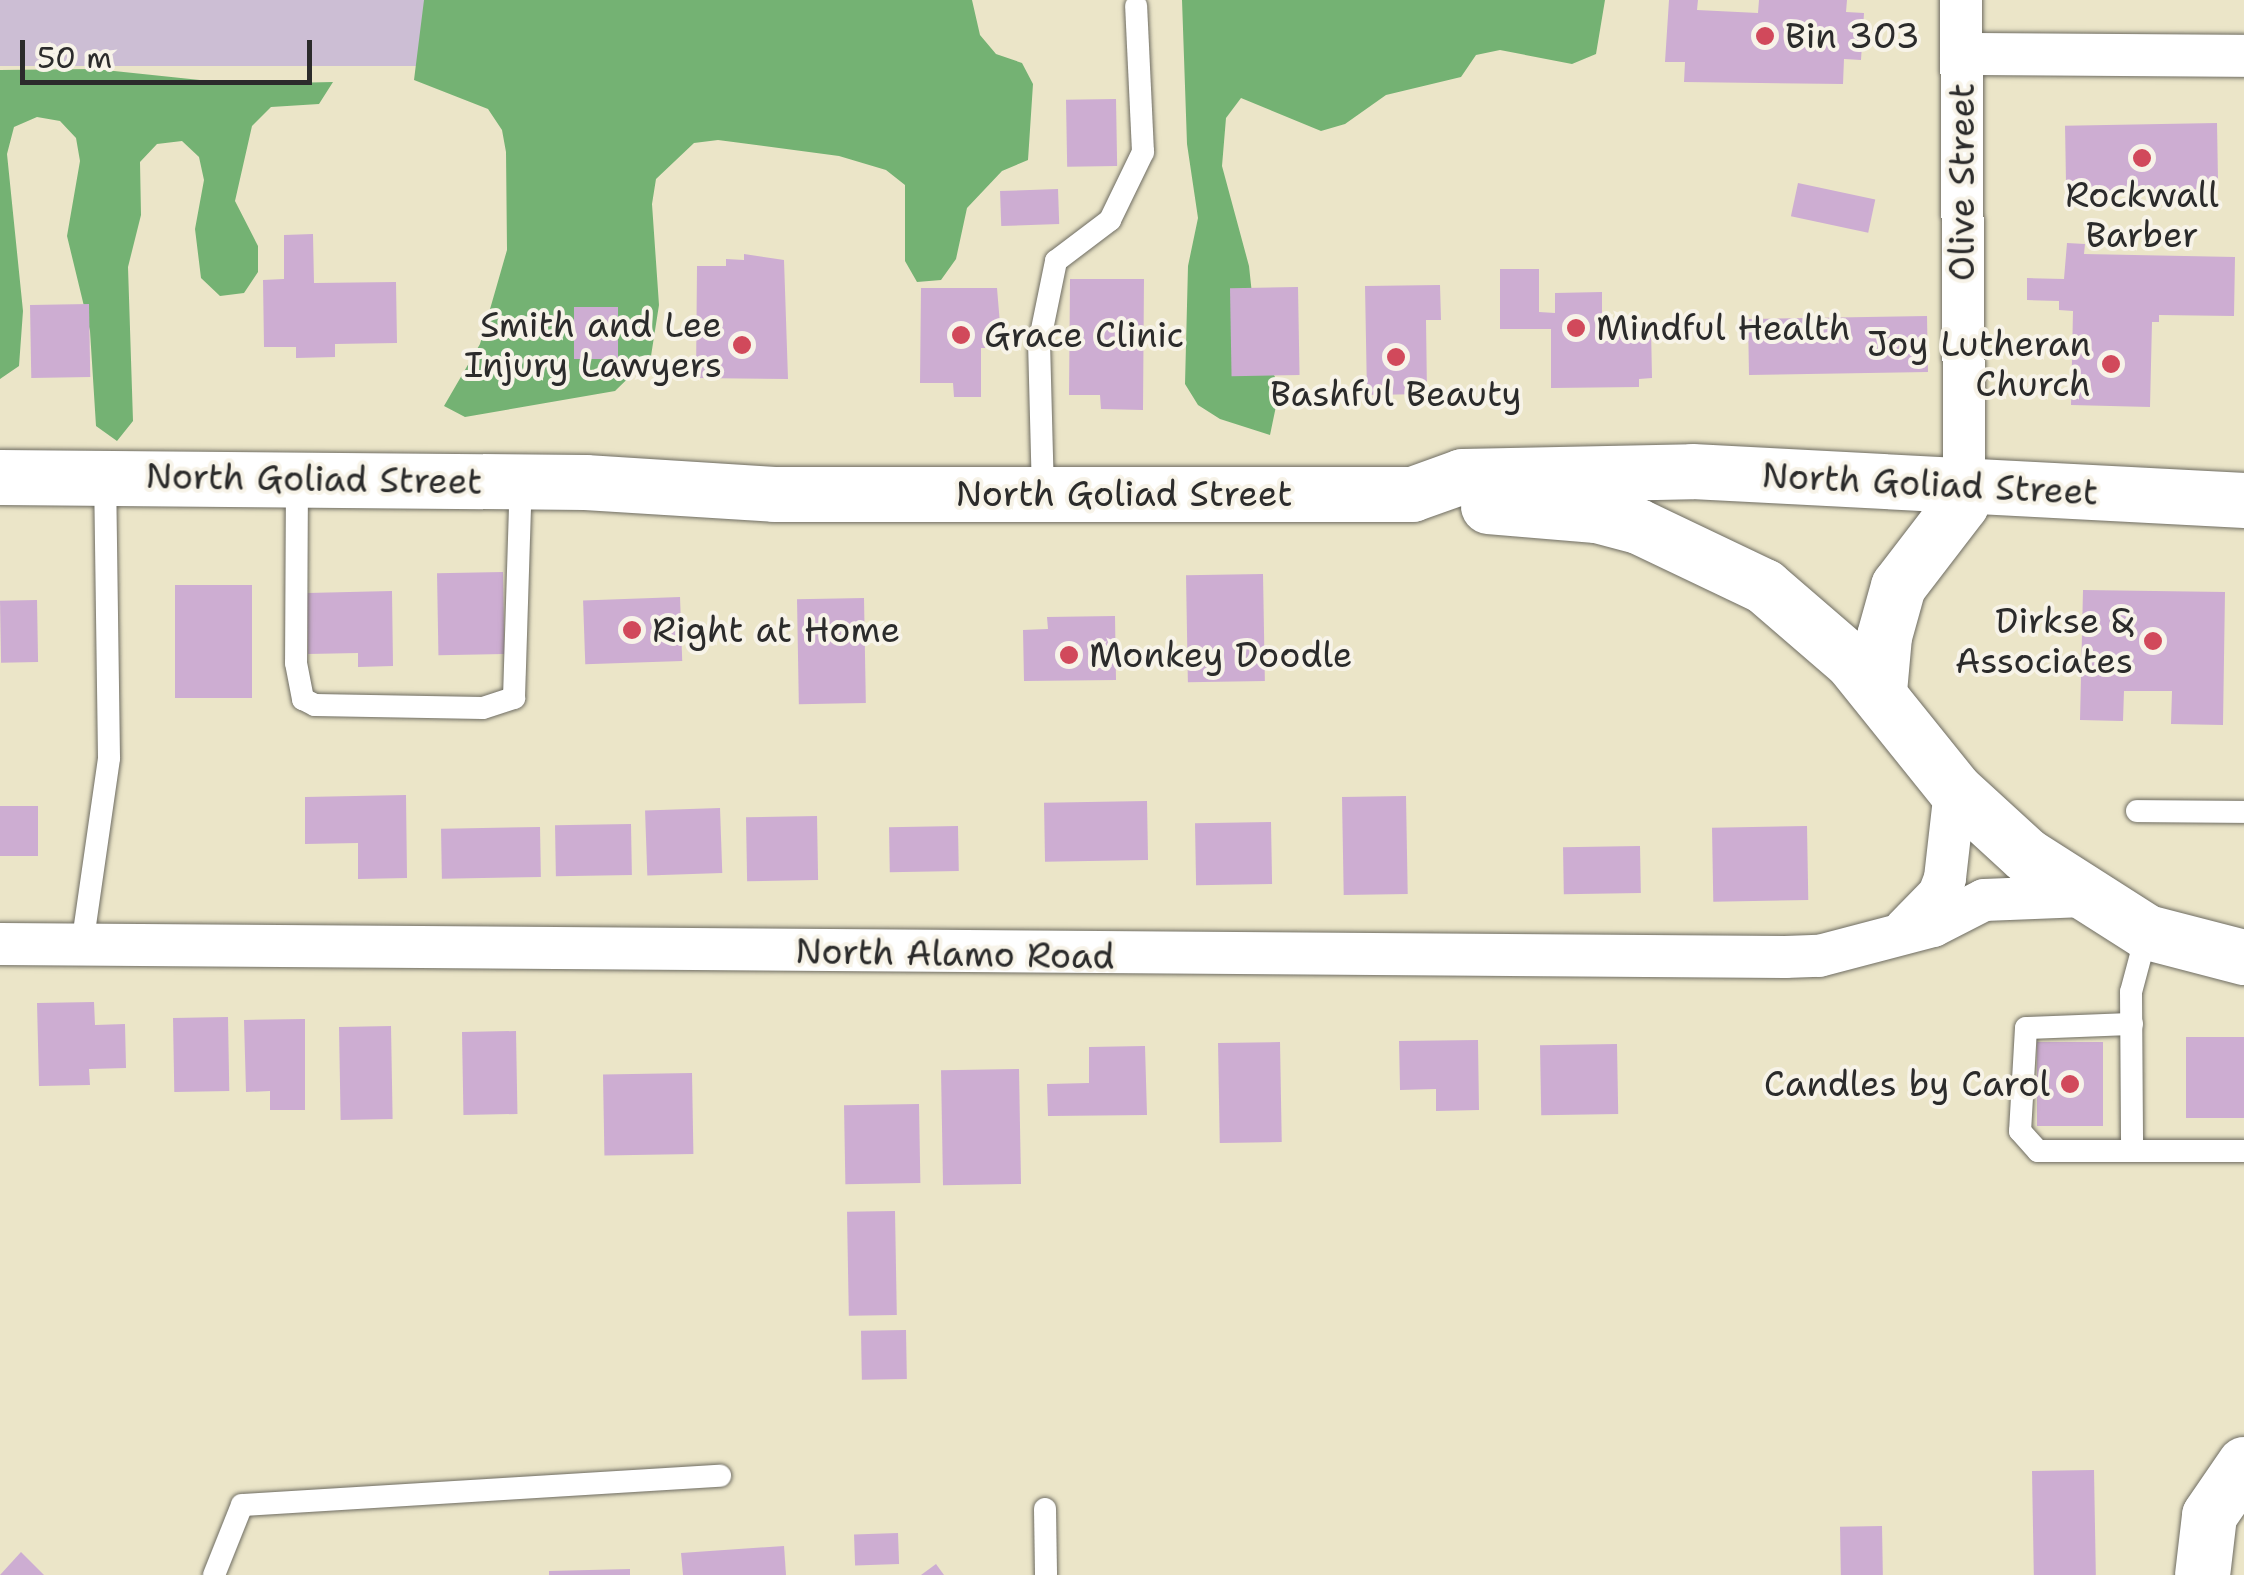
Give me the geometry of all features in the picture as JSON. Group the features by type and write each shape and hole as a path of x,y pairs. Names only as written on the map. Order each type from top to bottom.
{"main road":[{"name":"North Goliad Street","path":"0,476 522,481 774,494 1412,494 1462,476 1581,471 1964,484 2244,500"},
{"path":"1880,691 1884,636 1898,586 1961,504 1964,484"},
{"path":"1412,494 1462,506 1596,515 1685,545 1796,610 1880,691 1955,790 1995,830 2084,896 2148,932 2244,958"},
{"path":"2202,1575 2209,1515 2244,1464"}],"street":[{"name":"Olive Street","path":"1961,0 1964,484"},
{"path":"1961,54 2244,56"},
{"name":"North Alamo Road","path":"1905,929 1938,894 1945,878 1955,790"},
{"name":"North Alamo Road","path":"0,944 1820,956 1905,929 1933,926 1984,900 2084,896"}],"lane":[{"path":"1043,494 1039,344 1056,261 1110,220 1144,152 1136,6"},
{"path":"82,946 109,758 105,478"},
{"path":"297,479 296,663 304,699 314,706 483,708 514,698 522,481"},
{"path":"2137,810 2244,812"},
{"path":"2132,1151 2131,992 2148,932"},
{"path":"2132,1024 2026,1028 2020,1132 2038,1151 2244,1150"},
{"path":"214,1575 242,1506 720,1476"},
{"path":"1045,1509 1046,1575"}],"shaded area":[{"path":"0,0 425,0 425,66 0,66"}],"green space":[{"path":"424,0 972,0 980,35 996,54 1022,63 1033,84 1028,160 1002,171 967,208 956,259 941,280 917,282 905,261 905,185 886,170 839,156 718,140 694,143 656,179 652,204 659,305 651,356 615,391 465,417 444,406 480,344 507,250 506,152 502,130 488,109 414,80"},
{"path":"1182,0 1605,0 1596,54 1572,64 1500,50 1476,55 1461,77 1386,95 1345,124 1321,131 1241,98 1226,118 1222,166 1249,266 1257,341 1280,387 1270,435 1220,419 1198,405 1185,384 1188,266 1198,218 1187,144"},
{"path":"95,69 238,84 333,82 319,104 271,107 252,126 235,201 258,246 258,272 244,293 220,296 201,278 195,229 204,180 199,157 182,141 157,144 140,162 141,215 128,267 133,421 117,441 96,426 90,331 67,236 80,161 76,138 60,121 37,117 14,127 7,154 23,311 19,366 0,379 0,70"}],"building":[{"name":"Bin 303","path":"1669,0 1698,0 1697,10 1758,13 1759,0 1847,0 1846,12 1864,13 1861,60 1844,59 1843,84 1684,82 1685,62 1665,62"},
{"path":"1116,99 1117,166 1067,167 1066,100"},
{"name":"Rockwall Barber","path":"2217,123 2218,189 2066,192 2065,126"},
{"path":"1798,183 1875,199 1868,233 1791,216"},
{"path":"1058,189 1059,224 1001,226 1000,191"},
{"path":"313,234 314,283 396,282 397,343 335,344 335,357 296,358 296,347 264,347 263,280 284,279 284,235"},
{"name":"Joy Lutheran Church","path":"2067,243 2085,244 2084,254 2235,257 2234,316 2159,315 2159,322 2152,322 2150,407 2071,405 2073,311 2059,310 2059,301 2027,300 2027,278 2064,279"},
{"name":"Smith and Lee Injury Lawyers","path":"744,254 784,260 788,379 696,378 697,266 726,266 726,259 744,260"},
{"name":"Mindful Health","path":"1500,269 1539,269 1539,312 1555,313 1555,293 1602,292 1602,328 1651,327 1652,378 1639,379 1639,387 1551,388 1551,329 1500,329"},
{"path":"1070,279 1144,279 1143,410 1101,409 1100,395 1069,395"},
{"name":"Bashful Beauty","path":"1440,285 1441,320 1426,320 1427,394 1367,395 1365,286"},
{"path":"1298,287 1300,375 1232,376 1230,288"},
{"name":"Grace Clinic","path":"921,288 997,288 1002,348 981,348 981,397 954,397 953,383 920,383"},
{"path":"89,304 90,377 31,378 30,305"},
{"path":"574,307 618,307 618,359 574,359"},
{"path":"1927,316 1928,372 1749,375 1748,319"},
{"path":"503,572 504,654 438,655 437,573"},
{"path":"1263,574 1265,681 1188,682 1186,575"},
{"path":"175,585 252,585 252,698 175,698"},
{"name":"Dirkse & Associates","path":"2083,590 2225,592 2223,725 2171,724 2172,691 2124,691 2123,721 2080,720"},
{"path":"392,591 393,666 358,667 358,653 308,654 307,593"},
{"name":"Right at Home","path":"680,597 682,661 585,664 583,600"},
{"path":"864,598 866,703 799,704 797,599"},
{"path":"37,600 38,662 1,663 0,601"},
{"name":"Monkey Doodle","path":"1115,616 1116,680 1024,681 1023,630 1048,629 1047,617"},
{"path":"406,795 407,878 358,879 358,843 305,844 305,797"},
{"path":"1406,796 1408,894 1344,895 1342,797"},
{"path":"1147,801 1148,860 1045,862 1044,803"},
{"path":"0,806 38,806 38,856 0,856"},
{"path":"720,808 722,873 647,876 645,811"},
{"path":"817,816 818,880 747,881 746,817"},
{"path":"1271,822 1272,884 1196,885 1195,823"},
{"path":"631,824 632,875 556,876 555,825"},
{"path":"958,826 959,871 890,872 889,827"},
{"path":"1807,826 1808,900 1713,902 1712,828"},
{"path":"540,827 541,877 442,879 441,829"},
{"path":"1640,846 1641,893 1564,894 1563,847"},
{"path":"94,1002 95,1025 125,1024 126,1068 89,1069 90,1085 39,1086 37,1003"},
{"path":"228,1017 229,1091 174,1092 173,1018"},
{"path":"305,1019 305,1110 270,1110 270,1091 246,1092 244,1020"},
{"path":"391,1026 393,1119 341,1120 339,1027"},
{"path":"516,1031 517,1114 463,1115 462,1032"},
{"path":"2186,1037 2244,1037 2244,1118 2186,1118"},
{"path":"1478,1040 1479,1110 1436,1111 1436,1089 1400,1090 1399,1041"},
{"path":"1280,1042 1282,1142 1220,1143 1218,1043"},
{"name":"Candles by Carol","path":"2037,1042 2103,1042 2103,1126 2037,1126"},
{"path":"1617,1044 1618,1114 1541,1115 1540,1045"},
{"path":"1145,1046 1147,1115 1048,1116 1047,1084 1089,1083 1089,1047"},
{"path":"1019,1069 1021,1184 943,1185 941,1070"},
{"path":"692,1073 693,1154 604,1156 603,1075"},
{"path":"919,1104 920,1183 845,1184 844,1105"},
{"path":"895,1211 897,1315 849,1316 847,1212"},
{"path":"906,1330 907,1379 862,1380 861,1331"},
{"path":"2094,1470 2096,1575 2034,1575 2032,1471"},
{"path":"1882,1526 1883,1575 1841,1575 1840,1527"},
{"path":"898,1533 899,1564 855,1566 854,1535"},
{"path":"784,1546 786,1575 683,1575 681,1553"},
{"path":"21,1552 44,1575 0,1575"},
{"path":"936,1564 944,1575 921,1575"},
{"path":"630,1569 630,1575 549,1575 549,1571"}],"place":[{"name":"Bin 303","path":"1765,36"},
{"name":"Rockwall Barber","path":"2142,158"},
{"name":"Mindful Health","path":"1576,328"},
{"name":"Grace Clinic","path":"961,335"},
{"name":"Smith and Lee Injury Lawyers","path":"742,345"},
{"name":"Bashful Beauty","path":"1396,357"},
{"name":"Joy Lutheran Church","path":"2111,364"},
{"name":"Right at Home","path":"632,630"},
{"name":"Dirkse & Associates","path":"2153,641"},
{"name":"Monkey Doodle","path":"1069,655"},
{"name":"Candles by Carol","path":"2070,1084"}]}
